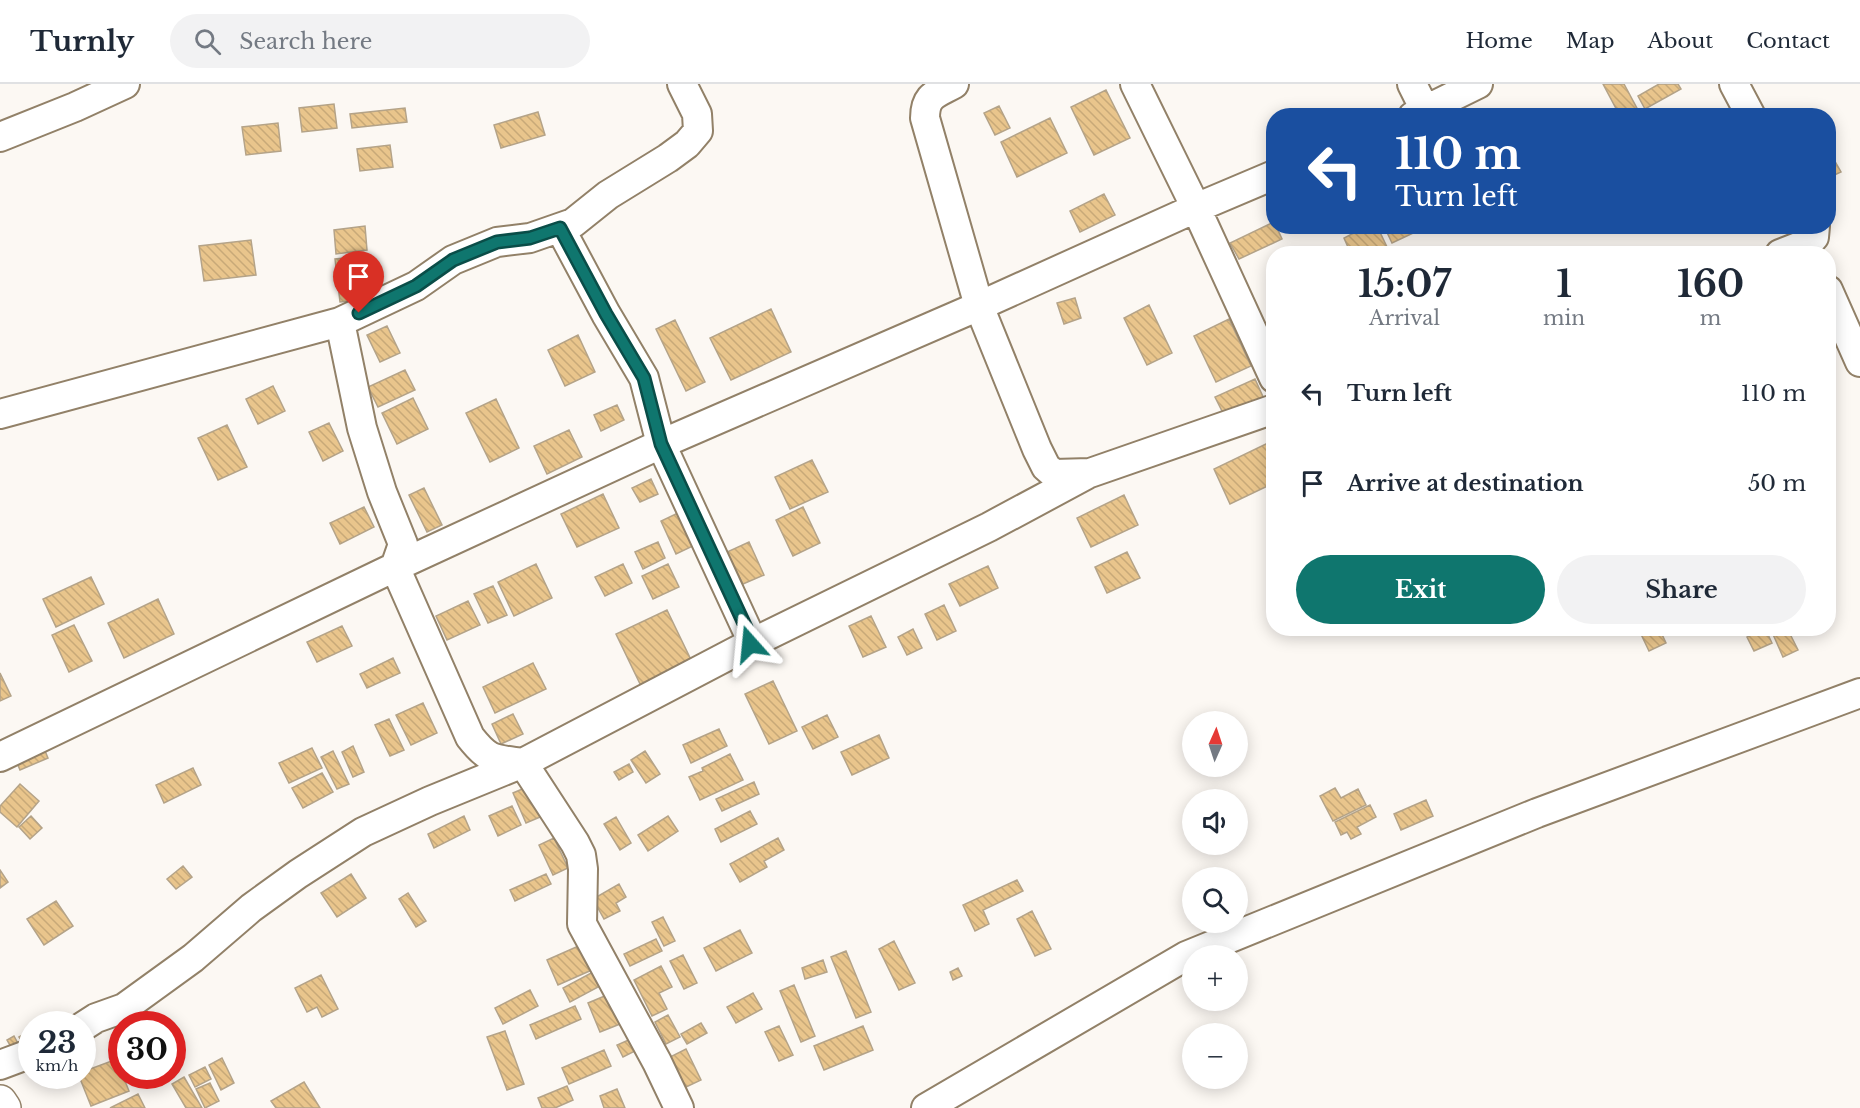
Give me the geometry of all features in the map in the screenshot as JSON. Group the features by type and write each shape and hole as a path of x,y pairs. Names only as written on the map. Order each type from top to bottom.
{"main road":[{"path":"0,1102 4,1108"}],"street":[{"path":"0,137 70,96 125,84"},
{"path":"0,414 340,322 416,286 453,260 497,242 530,238 573,224 608,195 687,144 698,131 697,114 682,84"},
{"path":"954,84 930,97 925,106 925,118 979,306 1046,468 1054,474 1090,473"},
{"path":"1135,84 1196,208 1266,361"},
{"path":"1412,84 1418,108"},
{"path":"1429,108 1478,84"},
{"path":"1734,84 1747,108"},
{"path":"0,757 395,567 661,444 1266,178"},
{"path":"560,228 606,314 644,378 661,444 748,632 751,639 750,644"},
{"path":"1836,308 1860,362"},
{"path":"340,322 362,428 382,492 403,544 395,567 470,737 483,753 495,760 523,763 566,827 581,855 584,869 582,924 657,1062 679,1108"},
{"path":"96,1018 124,1008 193,958 251,908 363,832 430,801 523,763 750,644 989,527 1090,473 1266,411"},
{"path":"926,1108 1186,956 1537,813 1860,693"},
{"path":"0,1065 18,1058"}],"building":[{"path":"1603,84 1624,84 1637,108 1616,108"},
{"path":"1659,84 1678,84 1681,89 1647,108 1644,108 1638,96"},
{"path":"1106,90 1130,138 1094,155 1071,107"},
{"path":"334,104 337,128 302,132 299,108"},
{"path":"999,106 1010,128 995,135 984,113"},
{"path":"405,108 407,122 352,128 350,114"},
{"path":"538,112 545,135 501,148 494,125"},
{"path":"1050,118 1067,153 1017,177 1001,142"},
{"path":"278,123 281,151 246,155 242,127"},
{"path":"390,145 393,167 360,171 357,149"},
{"path":"1836,163 1841,172 1836,174"},
{"path":"1104,194 1115,215 1080,232 1070,211"},
{"path":"365,226 367,250 336,254 334,230"},
{"path":"1266,226 1266,234 1280,234 1282,239 1239,259 1230,243"},
{"path":"1352,234 1381,234 1387,246 1348,246 1344,238"},
{"path":"1388,234 1411,234 1392,243"},
{"path":"251,240 256,275 204,281 199,246"},
{"path":"355,257 360,300 340,302 335,259"},
{"path":"1075,298 1081,318 1064,324 1057,303"},
{"path":"1149,305 1172,353 1147,365 1124,318"},
{"path":"771,309 791,352 731,380 710,338"},
{"path":"1229,319 1251,366 1216,382 1194,336"},
{"path":"675,320 705,382 686,391 656,329"},
{"path":"387,326 400,353 380,362 367,335"},
{"path":"578,335 595,372 565,386 548,350"},
{"path":"405,370 415,390 378,407 368,387"},
{"path":"1255,379 1264,399 1225,417 1215,397"},
{"path":"273,386 285,411 258,424 246,399"},
{"path":"413,398 428,429 397,444 382,413"},
{"path":"496,399 519,448 490,462 466,413"},
{"path":"617,405 624,420 601,431 594,415"},
{"path":"329,423 343,451 323,461 309,432"},
{"path":"227,425 247,467 218,480 198,438"},
{"path":"569,430 582,457 547,474 534,446"},
{"path":"1266,444 1266,487 1230,504 1214,469"},
{"path":"812,460 828,492 790,509 775,477"},
{"path":"651,479 658,494 640,502 632,488"},
{"path":"424,488 442,525 427,532 409,495"},
{"path":"603,494 619,528 577,547 561,514"},
{"path":"1124,495 1138,525 1091,547 1077,518"},
{"path":"364,507 374,527 340,544 330,523"},
{"path":"803,507 820,543 793,556 776,520"},
{"path":"680,512 695,545 676,554 661,521"},
{"path":"658,542 665,558 643,569 635,552"},
{"path":"749,542 764,575 743,584 727,552"},
{"path":"1127,552 1140,578 1107,593 1095,567"},
{"path":"536,564 552,598 514,616 498,582"},
{"path":"623,564 632,583 605,596 595,577"},
{"path":"668,564 679,587 653,599 642,576"},
{"path":"988,566 998,588 960,606 949,584"},
{"path":"91,577 104,604 56,627 43,599"},
{"path":"493,586 507,615 488,623 474,594"},
{"path":"158,599 174,634 124,658 108,623"},
{"path":"468,601 480,625 447,640 436,616"},
{"path":"944,605 956,631 937,640 925,614"},
{"path":"667,610 693,664 642,688 616,634"},
{"path":"871,616 886,647 863,657 849,626"},
{"path":"74,625 92,661 69,672 52,635"},
{"path":"342,626 352,646 317,662 307,642"},
{"path":"913,629 922,648 907,655 898,637"},
{"path":"1642,636 1663,636 1666,643 1649,651"},
{"path":"1769,636 1772,643 1754,651 1747,637"},
{"path":"1774,636 1791,636 1798,650 1783,657"},
{"path":"393,658 400,673 367,688 360,674"},
{"path":"533,663 546,689 495,713 483,687"},
{"path":"0,673 11,696 0,701"},
{"path":"773,681 797,731 769,744 745,694"},
{"path":"423,703 437,733 411,745 396,715"},
{"path":"513,714 523,734 501,744 492,724"},
{"path":"827,715 838,737 813,749 802,727"},
{"path":"389,719 404,750 390,756 375,725"},
{"path":"719,729 727,746 691,763 683,745"},
{"path":"879,735 889,758 852,775 841,752"},
{"path":"43,746 48,758 20,770 15,758"},
{"path":"353,746 364,772 353,777 342,752"},
{"path":"312,748 322,768 289,783 279,763"},
{"path":"333,751 349,784 337,789 321,757"},
{"path":"645,751 660,774 646,783 631,760"},
{"path":"730,754 743,780 700,800 689,777"},
{"path":"629,764 633,772 619,780 614,772"},
{"path":"193,768 201,785 164,803 156,785"},
{"path":"322,773 333,792 303,808 292,788"},
{"path":"754,782 759,794 722,811 716,799"},
{"path":"20,784 39,801 17,827 0,812 0,806"},
{"path":"527,787 540,817 526,823 513,793"},
{"path":"1335,788 1341,798 1358,789 1366,805 1333,821 1320,796"},
{"path":"1426,800 1433,816 1401,830 1394,814"},
{"path":"1370,805 1376,817 1357,827 1361,834 1351,839 1347,832 1341,835 1335,822"},
{"path":"512,806 521,825 498,836 489,816"},
{"path":"750,811 757,824 721,842 715,829"},
{"path":"31,816 42,828 30,839 19,827"},
{"path":"464,816 470,830 434,848 428,834"},
{"path":"668,816 678,831 648,851 638,835"},
{"path":"616,817 631,843 620,850 604,824"},
{"path":"554,838 568,868 553,875 539,845"},
{"path":"778,838 784,850 764,861 767,867 740,882 730,864"},
{"path":"183,866 192,877 176,889 167,879"},
{"path":"0,870 8,882 0,888"},
{"path":"351,874 366,898 337,917 321,893"},
{"path":"546,874 551,884 515,901 510,890"},
{"path":"1017,880 1023,891 983,910 989,924 975,931 963,905"},
{"path":"619,884 626,897 616,903 620,911 604,919 593,899"},
{"path":"408,893 426,921 416,927 399,899"},
{"path":"56,901 73,926 44,945 27,919"},
{"path":"1032,911 1051,949 1035,956 1017,919"},
{"path":"663,917 675,941 664,946 652,922"},
{"path":"740,930 752,953 716,971 704,948"},
{"path":"656,939 662,951 630,966 624,954"},
{"path":"894,941 915,983 899,990 879,949"},
{"path":"583,944 594,969 558,985 547,960"},
{"path":"846,951 871,1012 856,1018 831,957"},
{"path":"683,955 697,983 684,989 670,961"},
{"path":"823,960 827,972 805,979 802,968"},
{"path":"661,966 672,987 659,993 667,1009 652,1016 634,980"},
{"path":"958,968 962,976 953,980 950,972"},
{"path":"593,972 600,986 570,1002 563,988"},
{"path":"321,975 338,1009 322,1017 317,1007 307,1012 295,988"},
{"path":"794,985 815,1036 801,1042 780,991"},
{"path":"530,990 538,1006 503,1024 495,1008"},
{"path":"753,993 762,1009 736,1023 727,1007"},
{"path":"607,995 620,1024 600,1032 588,1003"},
{"path":"575,1006 581,1019 536,1039 530,1025"},
{"path":"668,1015 680,1037 666,1044 655,1022"},
{"path":"701,1023 707,1033 687,1044 681,1034"},
{"path":"779,1026 793,1055 779,1061 765,1032"},
{"path":"863,1026 873,1050 824,1070 814,1046"},
{"path":"505,1031 524,1084 507,1090 487,1037"},
{"path":"14,1036 18,1043 18,1050 14,1052 7,1040"},
{"path":"633,1038 639,1049 623,1057 617,1045"},
{"path":"686,1049 701,1080 684,1088 670,1057"},
{"path":"604,1050 611,1066 569,1084 562,1068"},
{"path":"222,1058 234,1083 221,1090 209,1065"},
{"path":"108,1062 108,1089 128,1089 129,1091 91,1106 84,1089 96,1089 96,1067"},
{"path":"205,1067 211,1079 195,1087 189,1075"},
{"path":"186,1080 202,1108 186,1108 175,1089 186,1089"},
{"path":"304,1082 320,1108 276,1108 271,1101"},
{"path":"210,1083 219,1101 205,1108 196,1089"},
{"path":"567,1086 573,1100 555,1108 542,1108 538,1098"},
{"path":"617,1089 625,1108 604,1108 600,1096"},
{"path":"138,1094 145,1108 110,1108"}],"route":[{"path":"359,313 416,286 453,260 497,242 530,238 560,228 606,314 644,378 661,444 748,632 751,639 750,644"}]}
